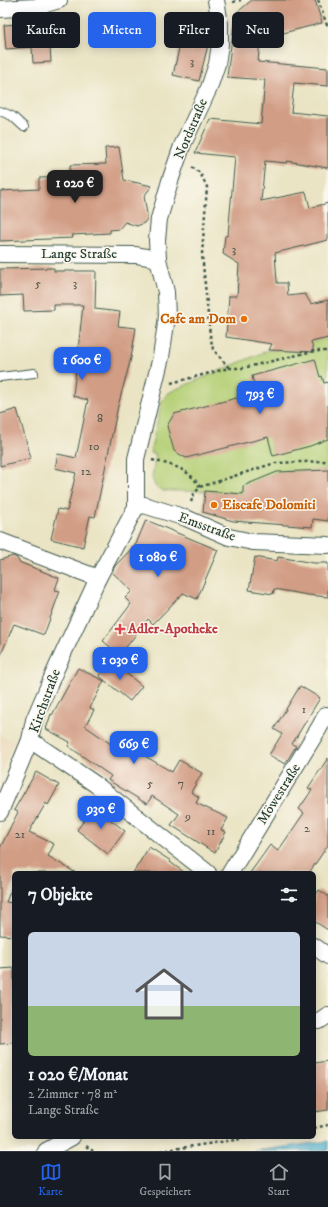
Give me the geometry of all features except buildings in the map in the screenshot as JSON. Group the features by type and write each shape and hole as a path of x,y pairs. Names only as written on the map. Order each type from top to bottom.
{"street":[{"path":"0,9 36,7 59,0"},
{"name":"Nordstraße","path":"151,398 161,357 167,316 166,292 158,259 157,240 159,220 182,146 209,88 217,64 220,44 220,24 216,0"},
{"name":"Lange Straße","path":"0,254 136,255 158,259"},
{"path":"136,507 136,459 151,398"},
{"name":"Emsstraße","path":"136,507 144,505 186,518 230,537 253,542 328,545"},
{"name":"Kirchstraße","path":"0,812 5,790 30,740 34,720 55,671 98,578 136,507"},
{"path":"0,541 98,578"},
{"name":"Möwestraße","path":"231,871 326,715"},
{"path":"30,740 95,784 205,871"},
{"path":"316,947 328,956"},
{"path":"316,1021 328,1015"},
{"path":"46,1151 68,1139"}],"lane":[{"path":"0,111 12,116 24,127"},
{"path":"0,377 34,373"}],"path":[{"path":"232,10 233,0"},
{"path":"318,0 328,28"},
{"path":"189,166 200,173 207,187 202,254 210,335 213,349 229,368"},
{"path":"151,398 156,399 165,386 169,384 229,368 243,368 314,351 328,350"},
{"path":"149,460 180,468 194,478 200,487"},
{"path":"186,518 194,494 200,487 275,463 328,461"},
{"path":"316,1128 328,1125"},
{"path":"160,1151 241,1139"}],"shaded area":[{"path":"0,735 14,741 0,776"}],"green space":[{"path":"328,338 328,470 277,472 243,486 243,494 205,491 163,491 155,486 152,477 156,454 150,453 162,401 167,394 269,350 280,350"}],"water":[{"path":"328,1141 328,1151 255,1151"}],"place":[{"name":"Cafe am Dom","path":"244,319"},
{"name":"Eiscafe Dolomiti","path":"214,505"},
{"name":"Adler-Apotheke","path":"120,629"}]}
